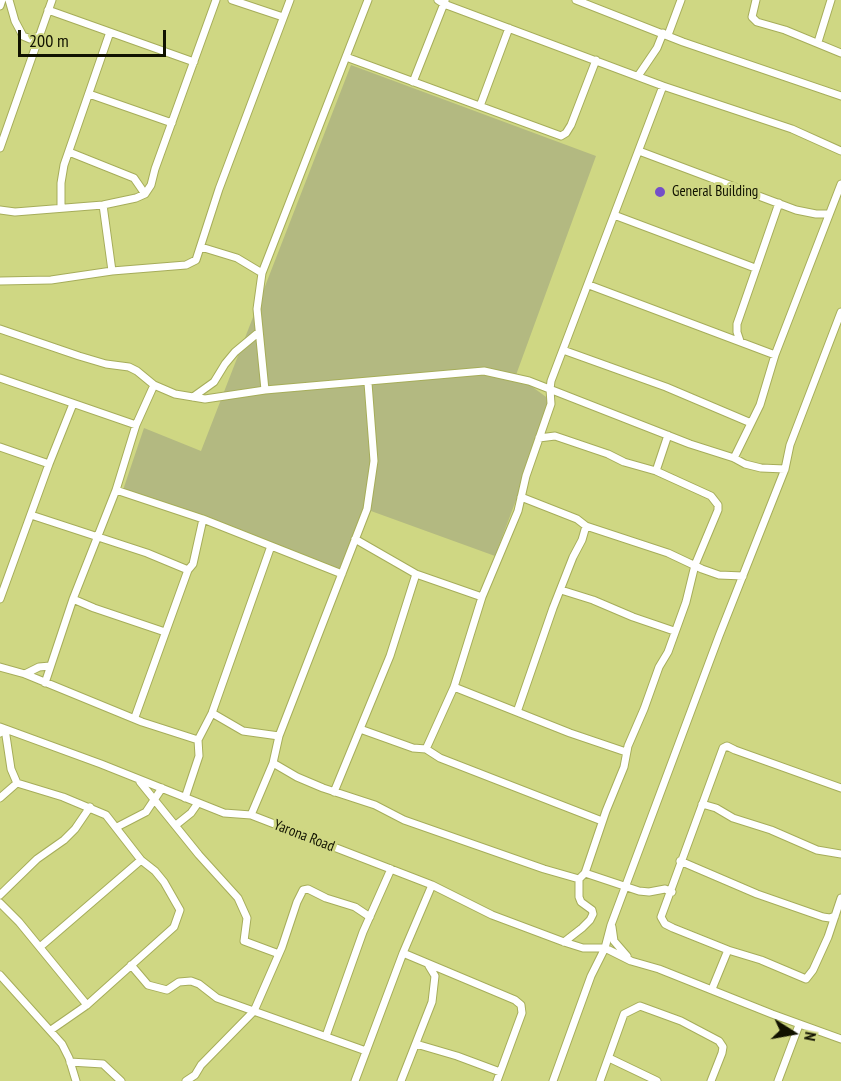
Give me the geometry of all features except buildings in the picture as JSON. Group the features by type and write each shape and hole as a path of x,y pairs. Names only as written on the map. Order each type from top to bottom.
{"street":[{"path":"0,6 2,0"},
{"path":"9,0 15,21 23,36 30,39 39,36"},
{"path":"0,148 52,0"},
{"path":"0,210 15,212 103,205 145,194 151,185 216,0"},
{"path":"232,0 284,17"},
{"path":"0,281 38,281 112,271 186,265 196,260 219,189 290,0"},
{"path":"265,390 257,309 262,273 368,0"},
{"path":"576,0 841,96"},
{"path":"638,76 665,34 681,0"},
{"path":"756,0 752,17 757,22 818,42 841,53"},
{"path":"818,42 831,0"},
{"path":"413,82 443,1 663,86 792,129 841,151"},
{"path":"48,10 194,62"},
{"path":"480,106 509,28"},
{"path":"61,208 64,165 110,32"},
{"path":"346,57 561,136 571,125 596,60"},
{"path":"426,749 454,687 482,597 518,511 526,476 551,404 550,389 563,350 663,86"},
{"path":"89,94 171,123"},
{"path":"639,151 807,213 829,214"},
{"path":"69,152 134,178 145,194"},
{"path":"734,458 767,385 775,355 841,184"},
{"path":"740,340 737,324 779,203"},
{"path":"103,205 112,271"},
{"path":"614,215 755,268"},
{"path":"201,247 237,258 262,273"},
{"path":"253,266 265,263"},
{"path":"589,285 775,355"},
{"path":"553,1081 591,976 605,948 611,924 719,636 785,469 790,445 841,312"},
{"path":"720,333 732,329 737,324"},
{"path":"0,329 106,364 129,367 154,385 175,394 205,399 265,390 484,371 528,381 745,464 761,468 785,469"},
{"path":"193,397 214,382 235,352 259,332"},
{"path":"563,350 666,387 751,423"},
{"path":"0,378 136,424"},
{"path":"251,815 273,763 279,736 367,509 374,461 368,382"},
{"path":"45,683 73,599 116,490 136,424 154,385"},
{"path":"0,599 73,404"},
{"path":"546,421 555,436"},
{"path":"656,471 668,435"},
{"path":"539,438 555,436 624,462 656,471 711,495 716,500 718,510 695,565 686,602 668,652 659,667 626,752 621,774 582,876 579,897 593,914 582,928 564,942"},
{"path":"0,447 49,464"},
{"path":"116,490 203,519 342,574"},
{"path":"522,497 577,519 586,526 662,551 719,574 743,576"},
{"path":"31,515 147,553 188,570"},
{"path":"135,717 188,570 193,564 203,519"},
{"path":"517,712 586,526"},
{"path":"356,539 416,574 482,597"},
{"path":"185,798 199,756 198,740 212,713 271,546"},
{"path":"334,792 390,656 416,574"},
{"path":"561,590 674,631"},
{"path":"73,599 165,632"},
{"path":"24,674 39,667 50,666"},
{"path":"0,667 24,674 135,717 142,722 198,740"},
{"path":"454,687 626,752"},
{"path":"212,713 243,731 279,736"},
{"path":"360,729 413,748 426,749 440,758 602,821"},
{"path":"2,730 11,770 17,783 90,807 106,815 141,860 164,882 180,910 174,927 87,1005 51,1030"},
{"name":"Yarona Road","path":"2,730 224,813 251,815 432,885 492,915 564,942 583,948 605,948"},
{"path":"841,788 727,746 722,752 661,917 665,924 806,979 813,970 828,937 841,898"},
{"path":"273,763 297,777 334,792 544,869 626,886 639,891 664,889 672,892"},
{"path":"138,780 199,855 238,898 247,918 244,941 279,954"},
{"path":"0,798 17,783"},
{"path":"117,827 146,812 162,788"},
{"path":"176,825 191,813 198,802"},
{"path":"702,804 817,850 841,854"},
{"path":"0,895 37,859 64,840 90,807"},
{"path":"40,947 141,860"},
{"path":"680,861 757,894 830,918 835,916"},
{"path":"326,1036 370,917 391,869"},
{"path":"355,1081 403,953 432,885"},
{"path":"186,1081 197,1078 201,1065 254,1011 303,890 308,889 355,908 370,917"},
{"path":"0,903 19,922 87,1005"},
{"path":"611,924 615,941 631,961"},
{"path":"605,948 631,961 659,969 799,1025 841,1039"},
{"path":"712,989 728,950"},
{"path":"403,953 429,966 515,1000 521,1005 522,1013 497,1081"},
{"path":"131,965 148,985 167,990 179,982 191,981 199,984 217,998 366,1051"},
{"path":"401,1081 432,1002 435,976 429,966"},
{"path":"0,975 62,1044 76,1081"},
{"path":"600,1081 624,1014 640,1006 681,1021 719,1041 723,1047 722,1053 711,1081"},
{"path":"778,1081 799,1025"},
{"path":"416,1044 500,1072"},
{"path":"609,1058 657,1081"},
{"path":"70,1062 103,1064 121,1081"}],"green space":[{"path":"351,65 596,156 516,375 553,402 495,556 371,511 341,570 122,493 144,428 201,451"}],"place":[{"name":"General Building","path":"660,192"}]}
